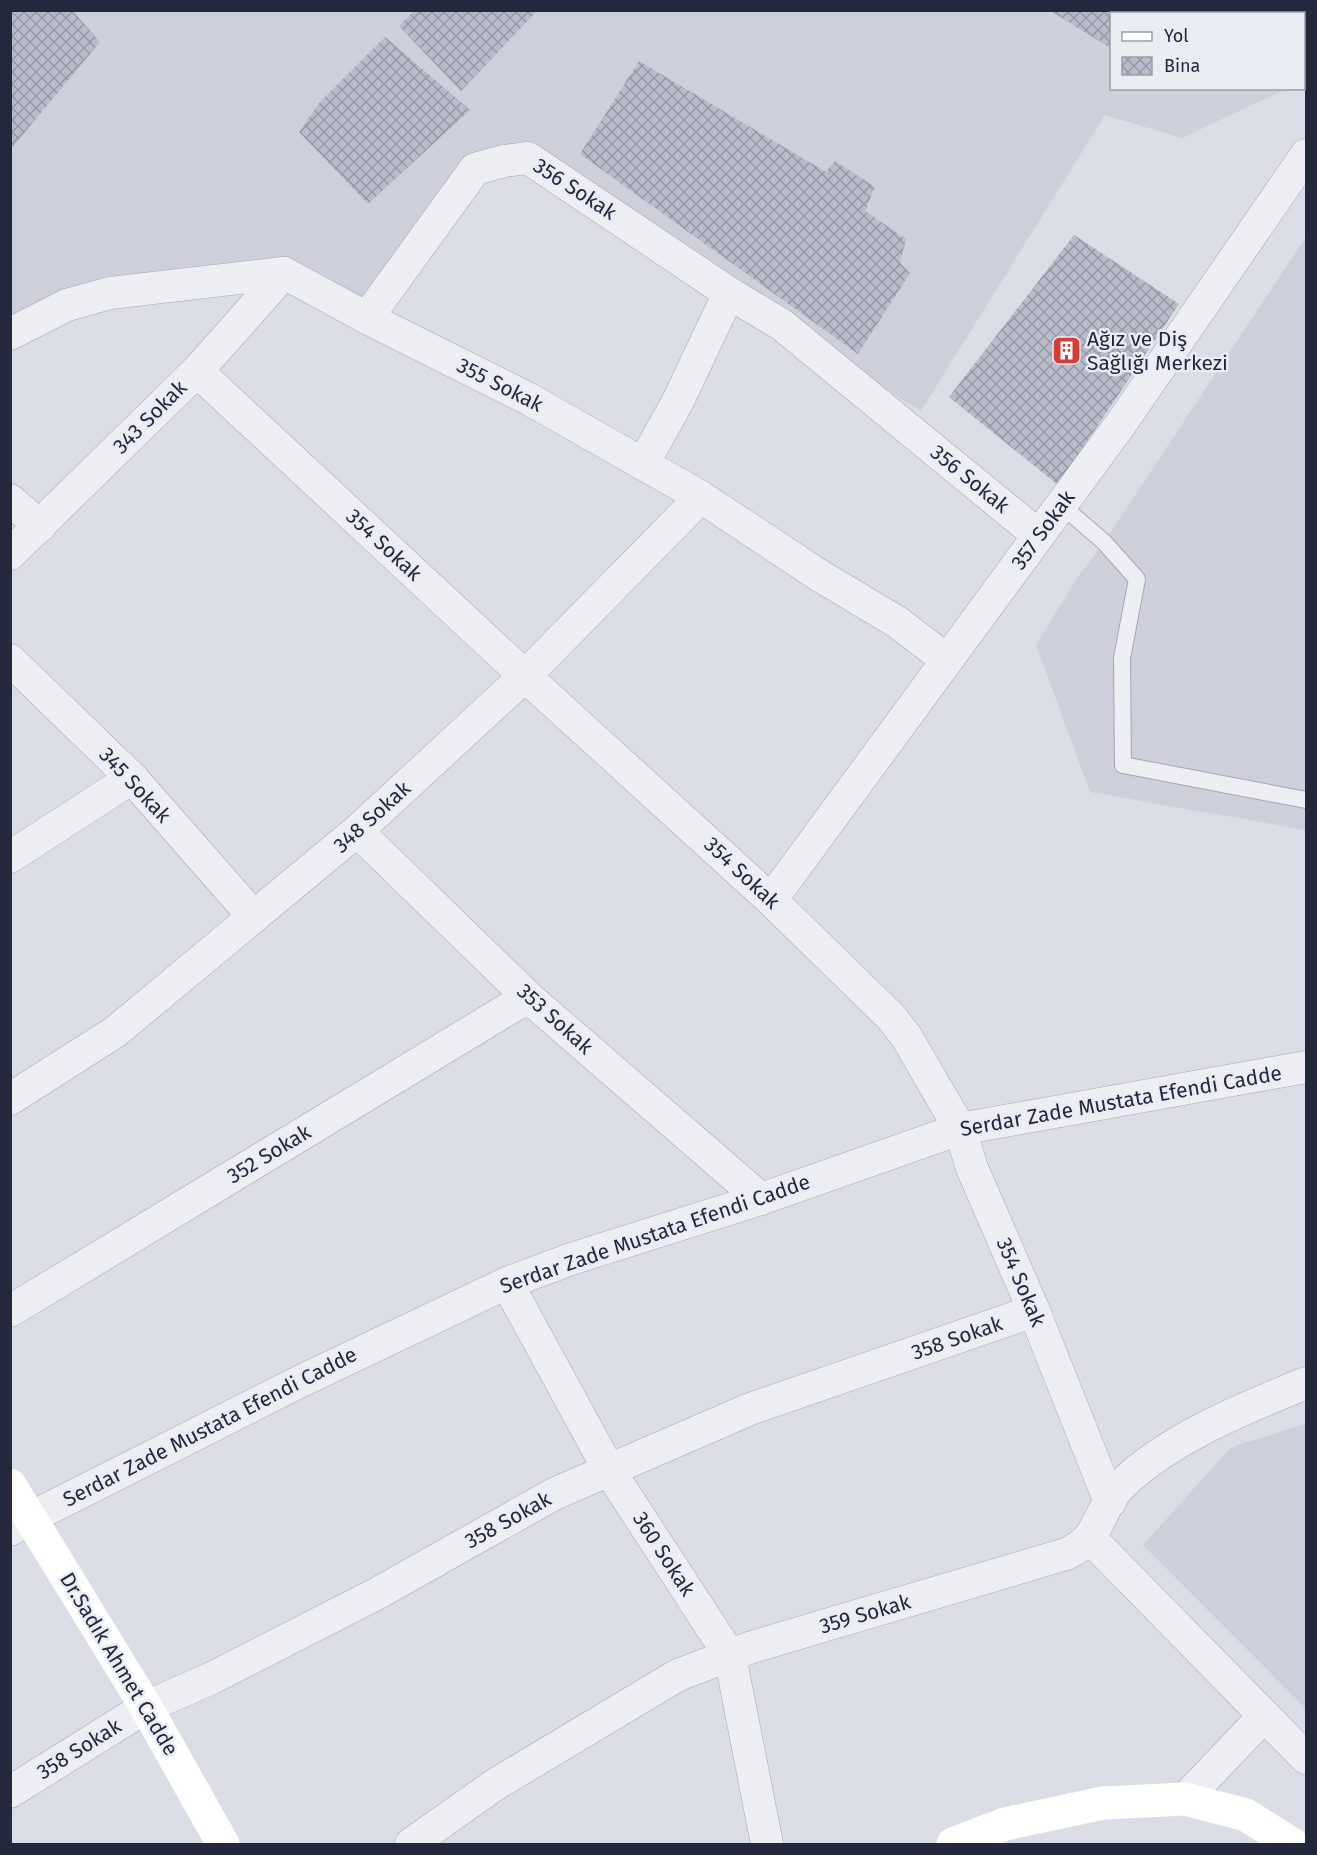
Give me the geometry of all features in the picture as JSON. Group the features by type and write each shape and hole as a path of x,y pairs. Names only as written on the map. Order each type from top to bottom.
{"street":[{"name":"357 Sokak","path":"771,900 1126,415 1306,155"},
{"name":"356 Sokak","path":"367,318 475,169 504,160 528,158 782,325 1038,536"},
{"name":"355 Sokak","path":"284,273 367,318 530,399 701,497 817,574 897,622 947,660"},
{"path":"10,334 67,304 110,293 284,273"},
{"name":"343 Sokak","path":"10,554 197,371 284,273"},
{"path":"643,464 678,401 729,292"},
{"name":"354 Sokak","path":"197,371 525,676 771,900 891,1017 906,1036 960,1129 972,1168 1034,1311 1110,1502"},
{"name":"348 Sokak","path":"10,1099 115,1032 357,831 525,676 701,497"},
{"path":"10,500 39,526"},
{"name":"345 Sokak","path":"10,660 132,778 254,917"},
{"path":"10,857 132,778"},
{"name":"353 Sokak","path":"357,831 528,997 761,1199"},
{"name":"352 Sokak","path":"10,1311 528,997"},
{"name":"Serdar Zade Mustata Efendi Cadde","path":"20,1524 288,1387 507,1283 571,1258 761,1199 960,1129 1306,1067"},
{"name":"360 Sokak","path":"507,1283 609,1470 730,1656 767,1845"},
{"name":"358 Sokak","path":"10,1792 146,1707 212,1678 336,1615 554,1494 750,1409 1034,1311"},
{"name":"359 Sokak","path":"411,1845 496,1784 678,1676 752,1647 1066,1554 1079,1548 1090,1538 1116,1491 1133,1475 1182,1441 1230,1414 1306,1383"},
{"name":"Dr.Sadık Ahmet Cadde","path":"10,1485 20,1524 146,1707 223,1845"},
{"path":"1090,1538 1306,1758"},
{"path":"1185,1799 1264,1716"},
{"path":"953,1845 1005,1824 1103,1803 1185,1799 1246,1815 1292,1845"}],"lane":[{"path":"1061,505 1104,542 1137,579 1122,658 1123,765 1306,800"}],"shaded area":[{"path":"11,11 1302,12 1110,12 1110,90 1284,90 1182,138 1105,115 921,411 782,325 504,161 367,318 285,268 11,329"},
{"path":"1306,237 1306,830 1090,792 1036,645 1077,578 1104,542"},
{"path":"1306,1424 1306,1709 1143,1545 1231,1447"}],"building":[{"path":"10,10 72,10 100,42 10,150"},
{"path":"415,10 538,10 461,91 399,26"},
{"path":"1049,10 1189,10 1188,12 1110,12 1110,48"},
{"path":"385,37 470,110 368,204 299,132 320,102"},
{"path":"639,61 826,172 835,161 875,187 865,211 906,239 900,263 910,273 858,354 580,154"},
{"name":"Ağız ve Diş Sağlığı Merkezi","path":"1074,235 1179,304 1058,485 949,397"}],"place":[{"name":"Ağız ve Diş Sağlığı Merkezi","path":"1066,351"}]}
